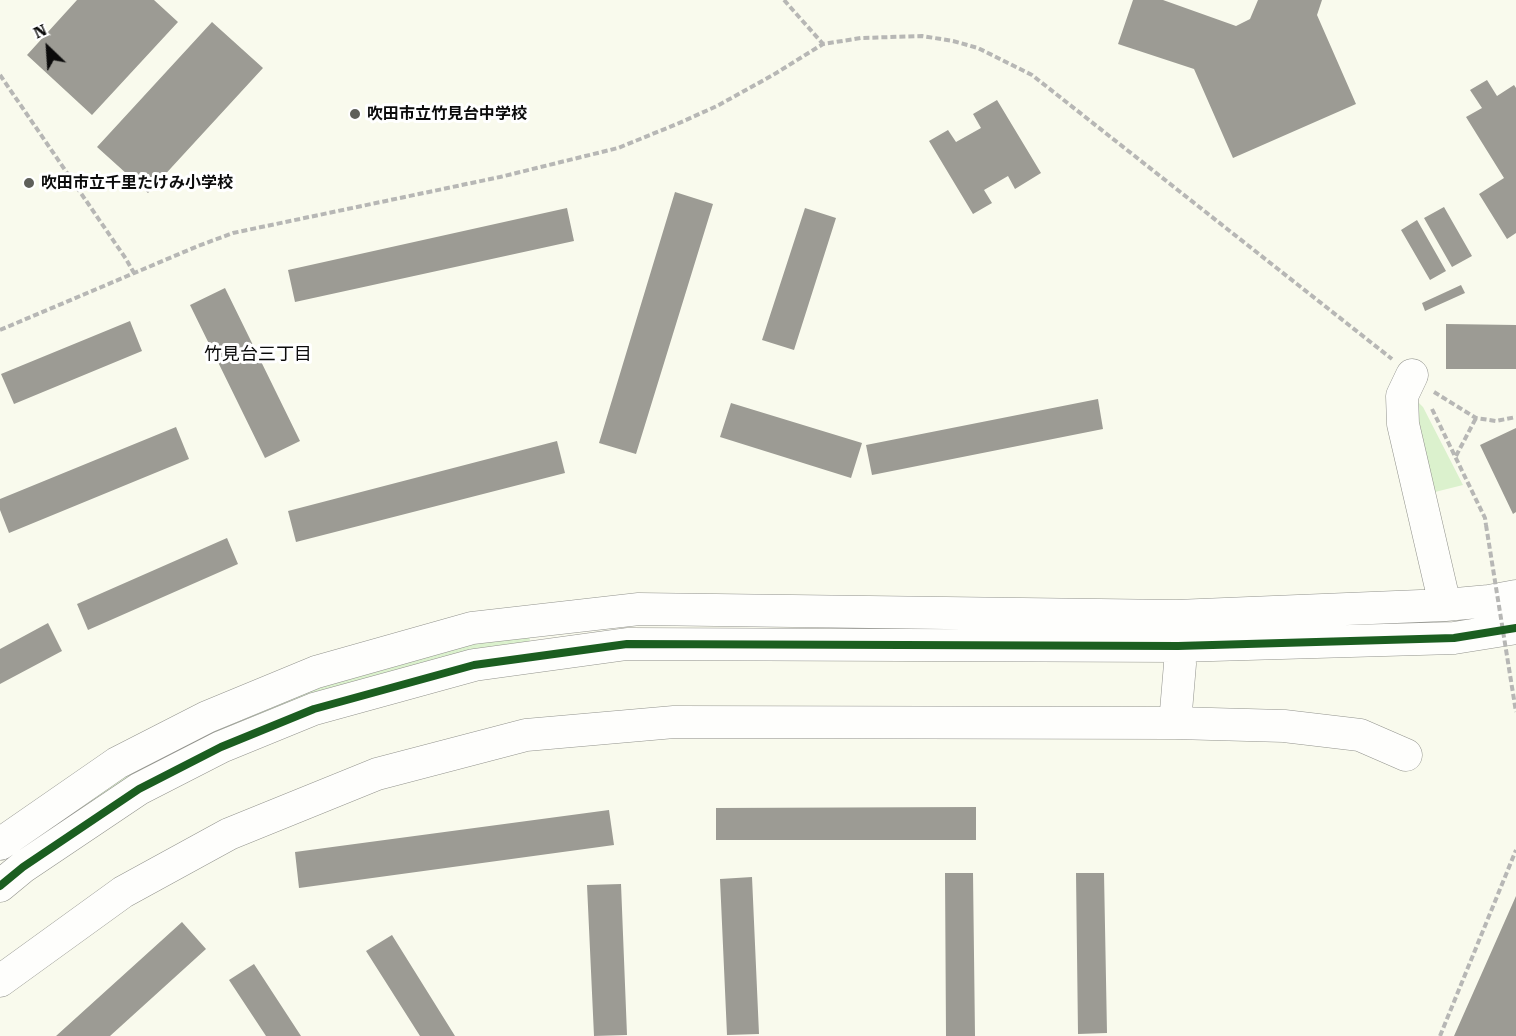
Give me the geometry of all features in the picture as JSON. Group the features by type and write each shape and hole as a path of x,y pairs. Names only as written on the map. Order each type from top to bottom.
{"street":[{"path":"1412,375 1402,396 1402,424 1445,605"},
{"path":"0,844 117,763 207,717 316,672 472,628 639,609 1176,616 1445,605 1516,596"},
{"path":"0,886 23,867 140,789 222,747 314,709 474,665 627,644 1178,646 1454,638 1516,628"},
{"path":"1176,723 1180,664 1178,646"},
{"path":"0,981 123,892 229,834 377,774 526,735 674,722 1176,723 1284,726 1360,735 1406,755"}],"path":[{"path":"784,0 823,44"},
{"path":"0,330 233,233 500,177 618,147 717,106 774,75 823,44 861,38 935,37 978,48 1021,68 1042,82 1443,399 1476,418 1496,421 1516,417"},
{"path":"0,75 134,273"},
{"path":"1412,375 1424,392 1485,518 1516,712"},
{"path":"1455,456 1476,418"},
{"path":"1440,1036 1516,850"}],"green space":[{"path":"1418,402 1423,407 1463,485 1427,494 1410,420"},
{"path":"524,632 530,639 529,644 459,655 24,851 18,849 102,785 182,739 364,667"}],"building":[{"path":"77,0 154,0 178,22 92,115 27,55"},
{"path":"1133,0 1163,0 1236,26 1250,19 1258,0 1322,0 1317,15 1356,104 1233,158 1194,69 1118,44"},
{"path":"212,22 263,68 148,193 97,147"},
{"path":"1487,80 1497,96 1514,85 1516,88 1516,233 1507,239 1479,194 1504,178 1466,117 1482,108 1470,90"},
{"path":"997,100 1041,173 1015,189 1008,176 984,190 992,203 973,214 929,141 948,130 956,142 981,128 973,114"},
{"path":"675,192 713,204 636,454 599,443"},
{"path":"1444,207 1472,256 1452,267 1424,218"},
{"path":"567,208 574,241 295,302 288,270"},
{"path":"805,208 836,218 794,350 762,340"},
{"path":"1417,220 1446,271 1430,280 1401,230"},
{"path":"1461,285 1465,293 1425,311 1422,303"},
{"path":"225,288 300,441 265,458 190,305"},
{"path":"130,321 142,351 14,404 1,374"},
{"path":"1446,324 1516,325 1516,369 1446,369"},
{"path":"1098,399 1103,429 872,475 866,445"},
{"path":"731,403 862,443 851,478 720,437"},
{"path":"176,427 189,459 9,533 0,510 0,499"},
{"path":"1516,428 1516,512 1513,514 1480,445"},
{"path":"557,441 565,473 296,542 288,511"},
{"path":"227,538 238,564 88,630 77,604"},
{"path":"48,623 62,651 0,684 0,649"},
{"path":"976,807 976,840 716,840 716,808"},
{"path":"609,810 614,845 299,888 295,852"},
{"path":"945,873 973,873 975,1036 946,1036"},
{"path":"1076,873 1104,873 1107,1033 1078,1034"},
{"path":"752,877 759,1034 727,1035 720,879"},
{"path":"621,884 627,1035 594,1036 587,885"},
{"path":"1516,896 1516,1036 1454,1036"},
{"path":"182,922 206,949 110,1036 56,1036"},
{"path":"392,935 455,1036 420,1036 366,951"},
{"path":"254,964 301,1036 266,1036 229,980"}],"cycle path":[{"path":"0,886 23,867 139,789 221,747 314,709 474,665 627,644 1178,646 1454,638 1516,628"}],"place":[{"name":"吹田市立竹見台中学校","path":"355,114"},
{"name":"吹田市立千里たけみ小学校","path":"29,183"}],"district":[{"name":"竹見台三丁目","path":"258,355"}]}
